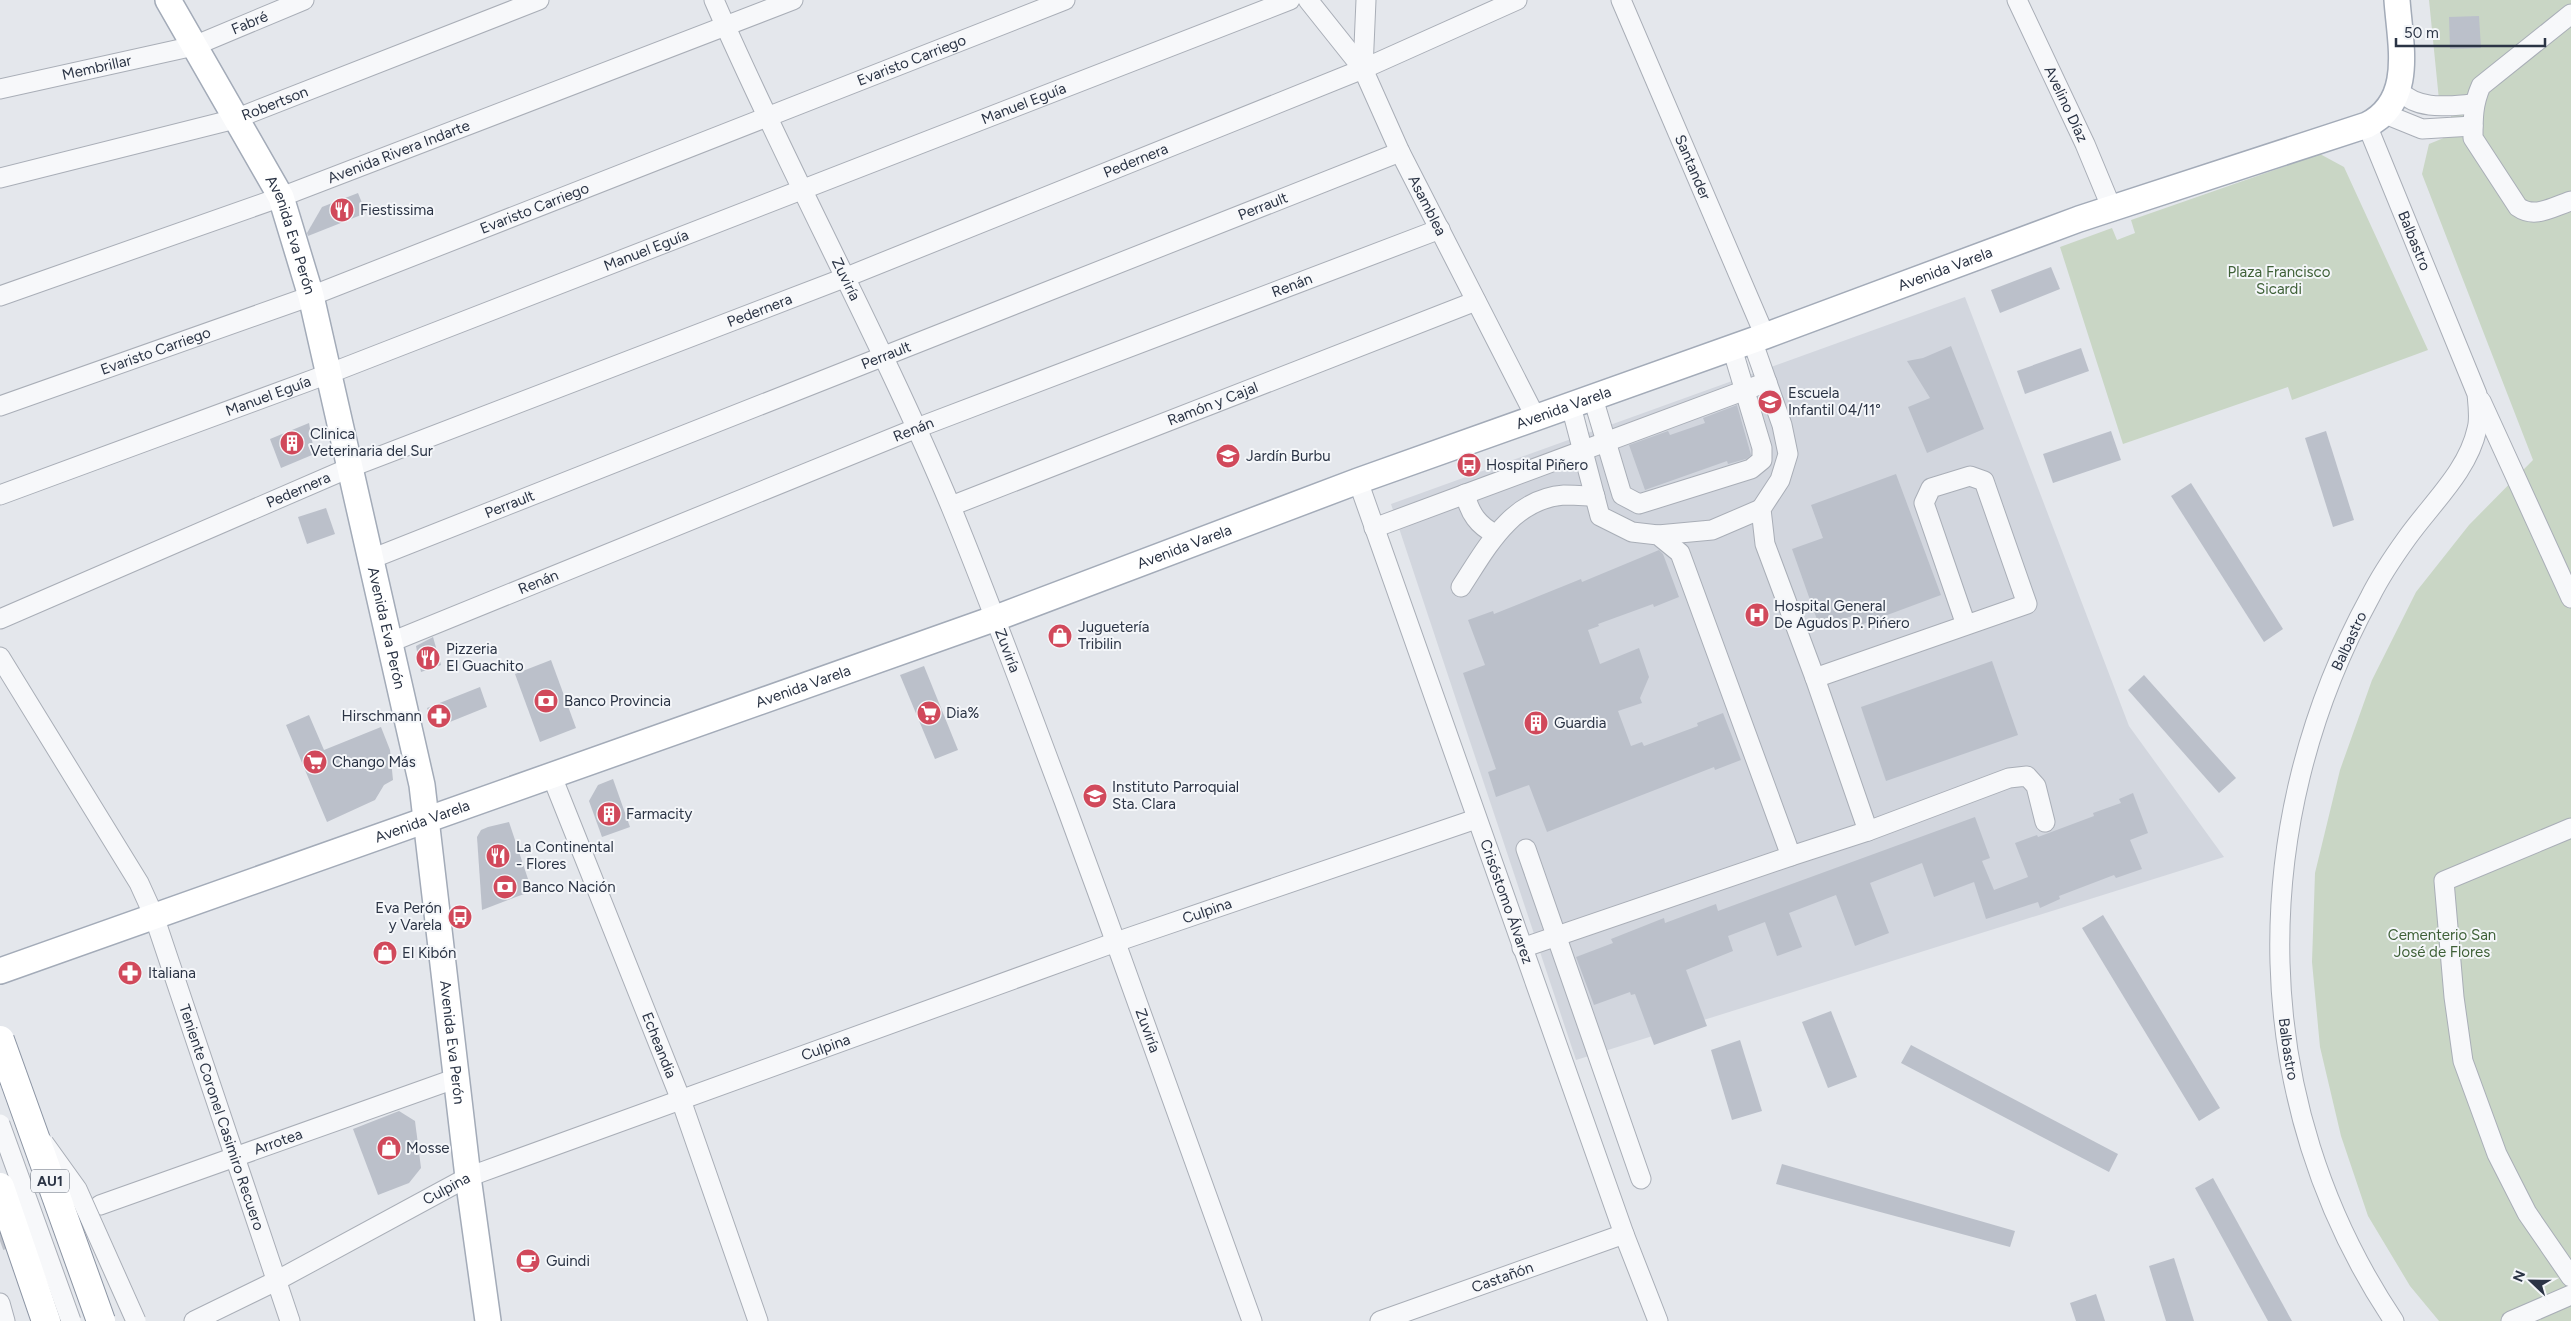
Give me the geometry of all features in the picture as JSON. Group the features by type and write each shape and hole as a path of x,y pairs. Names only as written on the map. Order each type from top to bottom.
{"highway":[{"name":"AU1","path":"0,1040 101,1321"},
{"path":"0,1187 46,1321"}],"main road":[{"name":"Avenida Eva Perón","path":"168,0 281,197 311,296 422,785 468,1177 488,1321"},
{"path":"2376,120 2398,90 2402,66 2397,0"},
{"name":"Avenida Varela","path":"0,971 427,820 551,774 996,618 1358,482 2112,209 2376,120"}],"street":[{"name":"Fabré","path":"194,46 304,0"},
{"name":"Robertson","path":"0,178 236,119 539,0"},
{"name":"Zuviría","path":"714,0 802,190 884,356 917,428 996,618 1116,942 1252,1321"},
{"name":"Avenida Rivera Indarte","path":"0,296 281,197 794,0"},
{"name":"Evaristo Carriego","path":"0,406 311,296 1065,0"},
{"name":"Manuel Eguía","path":"0,494 328,374 1290,0"},
{"name":"Asamblea","path":"1308,0 1363,69 1400,152 1536,418"},
{"path":"1363,69 1366,0"},
{"name":"Pedernera","path":"0,619 349,468 844,278 1363,69 1517,0"},
{"name":"Santander","path":"1621,0 1750,341"},
{"name":"Avelino Díaz","path":"2017,0 2085,144 2112,209"},
{"path":"2571,14 2481,86 2473,104 2473,138 2518,207 2527,213 2536,213 2571,200"},
{"name":"Membrillar","path":"0,89 194,46"},
{"path":"2398,90 2405,97 2424,105 2473,104"},
{"path":"2376,120 2422,129 2473,126"},
{"name":"Balbastro","path":"2376,120 2477,394 2478,428 2467,458 2406,539 2371,595 2340,655 2316,717 2297,781 2285,847 2279,913 2280,980 2287,1047 2301,1112 2320,1176 2346,1237 2394,1321"},
{"name":"Perrault","path":"371,559 1400,152"},
{"name":"Renán","path":"391,642 917,428 1440,228"},
{"name":"Ramón y Cajal","path":"950,506 1476,301"},
{"path":"1582,402 1582,451 1600,516 1632,532 1658,535 1712,530 1761,509 1780,480 1788,454 1782,425 1750,341"},
{"path":"1582,402 1606,443 1622,495 1639,504 1751,469 1762,460 1762,448 1746,391 1750,341"},
{"path":"1374,528 1767,382"},
{"path":"2477,394 2571,598"},
{"path":"1815,678 2027,604 1984,481 1970,476 1931,488 1924,503 1966,625"},
{"name":"Crisóstomo Álvarez","path":"1358,482 1624,1234 1658,1321"},
{"path":"1465,494 1474,518 1482,527 1495,534"},
{"path":"1461,587 1495,534 1508,520 1533,504 1562,495 1595,496"},
{"path":"1761,509 1766,544 1868,831"},
{"path":"1658,535 1680,553 1791,856"},
{"name":"Teniente Coronel Casimiro Recuero","path":"0,657 139,883 154,916 290,1321"},
{"name":"Echeandia","path":"551,774 681,1100 758,1321"},
{"path":"1522,948 1868,831 2009,778 2027,776 2036,786 2046,822"},
{"name":"Culpina","path":"194,1321 276,1281 468,1177 1116,942 1476,819"},
{"path":"2571,828 2444,881 2454,997 2462,1061 2497,1154 2522,1205 2571,1277"},
{"path":"1526,849 1642,1179"},
{"name":"Arrotea","path":"100,1205 235,1159 457,1078"},
{"path":"30,1122 77,1189 136,1321"},
{"path":"0,1124 71,1321"},
{"name":"Castañón","path":"1380,1321 1624,1234"},
{"path":"2511,1321 2571,1295"},
{"path":"0,1302 5,1321"}],"shaded area":[{"name":"Hospital General De Agudos P. Pińero","path":"1965,297 2129,726 2224,857 1576,1060 1391,504"}],"green space":[{"name":"Cementerio San José de Flores","path":"2429,0 2571,0 2571,1321 2439,1321 2410,1286 2368,1216 2341,1136 2320,1047 2312,962 2315,873 2340,770 2372,680 2416,592 2469,525 2533,460 2422,174 2429,144 2451,135 2451,105 2439,100"},
{"name":"Plaza Francisco Sicardi","path":"2320,154 2344,167 2428,350 2292,400 2288,387 2123,444 2060,247 2112,228 2117,240 2135,233 2131,220"}],"building":[{"path":"2479,16 2481,48 2450,49 2449,17"},
{"name":"Fiestissima","path":"358,193 366,213 308,236 307,233 322,207"},
{"path":"2051,267 2060,289 2000,313 1991,290"},
{"path":"1951,346 1984,429 1927,453 1908,407 1930,398 1907,361 1923,358"},
{"path":"2081,348 2089,371 2025,394 2017,371"},
{"path":"1737,405 1751,455 1746,459 1728,464 1727,461 1645,490 1629,445 1668,431 1670,435 1705,423 1703,418"},
{"name":"Clinica Veterinaria del Sur","path":"309,423 313,446 312,455 281,468 270,439"},
{"path":"2111,431 2121,460 2053,483 2043,454"},
{"path":"2326,431 2354,520 2333,527 2305,438"},
{"path":"1896,474 1941,595 1855,627 1852,616 1820,628 1792,549 1823,538 1811,505"},
{"path":"2191,483 2283,629 2264,642 2171,496"},
{"path":"326,508 335,534 307,544 298,517"},
{"path":"1659,550 1663,554 1679,597 1654,607 1653,604 1598,624 1599,626 1588,630 1600,664 1639,648 1649,677 1640,698 1642,703 1618,711 1631,746 1642,742 1644,746 1698,726 1697,723 1723,713 1741,760 1715,770 1714,767 1547,832 1529,785 1496,797 1488,772 1496,769 1463,673 1485,665 1468,620 1493,611 1494,614 1581,579 1582,582"},
{"name":"Pizzeria El Guachito","path":"433,637 441,665 421,672 416,646"},
{"name":"Banco Provincia","path":"551,660 576,728 540,742 515,674"},
{"path":"1992,661 2018,735 1886,781 1861,707"},
{"name":"Dia%","path":"924,666 958,750 935,759 900,675"},
{"path":"2144,675 2236,778 2219,793 2128,690"},
{"path":"480,687 487,707 435,728 427,708"},
{"path":"309,715 324,750 381,727 390,750 393,780 384,785 375,800 327,822 286,725"},
{"name":"Farmacity","path":"613,779 630,827 602,837 589,801 598,785"},
{"path":"2133,793 2148,833 2130,840 2142,869 2116,878 2114,875 2059,896 2060,899 2040,908 2038,902 1986,919 1974,882 1934,897 1922,863 1870,883 1889,933 1855,946 1836,895 1789,913 1802,947 1777,956 1765,922 1728,936 1733,951 1686,970 1707,1026 1654,1045 1635,994 1631,995 1630,992 1594,1005 1576,957 1613,943 1611,939 1664,918 1665,923 1716,904 1718,911 1975,817 1990,858 1982,861 1994,890 2028,877 2015,843 2037,835 2038,837 2094,816 2093,813 2121,803 2119,799"},
{"path":"509,822 532,891 482,910 477,837 481,830"},
{"path":"2103,915 2220,1108 2199,1121 2082,928"},
{"path":"1831,1011 1857,1077 1828,1088 1802,1022"},
{"path":"1740,1040 1762,1111 1732,1120 1711,1050"},
{"path":"1911,1045 2118,1154 2109,1172 1901,1063"},
{"name":"Mosse","path":"399,1111 415,1121 421,1168 409,1183 378,1195 353,1129"},
{"path":"1782,1164 2015,1231 2010,1247 1776,1184"},
{"path":"2213,1178 2292,1321 2268,1321 2195,1188"},
{"path":"2174,1258 2194,1321 2166,1321 2149,1266"},
{"path":"2096,1294 2105,1321 2076,1321 2070,1303"}],"tunnel":[{"path":"0,1241 74,1214"}],"place":[{"name":"Fiestissima","path":"342,210"},
{"name":"Escuela Infantil 04/11°","path":"1770,402"},
{"name":"Clinica Veterinaria del Sur","path":"292,443"},
{"name":"Jardín Burbu","path":"1228,456"},
{"name":"Hospital Piñero","path":"1469,465"},
{"name":"Hospital General De Agudos P. Pińero","path":"1757,615"},
{"name":"Juguetería Tribilin","path":"1060,636"},
{"name":"Pizzeria El Guachito","path":"428,658"},
{"name":"Banco Provincia","path":"546,701"},
{"name":"Dia%","path":"929,713"},
{"name":"Hirschmann","path":"439,716"},
{"name":"Guardia","path":"1536,723"},
{"name":"Chango Más","path":"315,762"},
{"name":"Instituto Parroquial Sta. Clara","path":"1095,796"},
{"name":"Farmacity","path":"609,814"},
{"name":"La Continental - Flores","path":"498,856"},
{"name":"Banco Nación","path":"505,887"},
{"name":"Eva Perón y Varela","path":"460,917"},
{"name":"El Kibón","path":"385,953"},
{"name":"Italiana","path":"130,973"},
{"name":"Mosse","path":"389,1148"},
{"name":"Guindi","path":"528,1261"}]}
